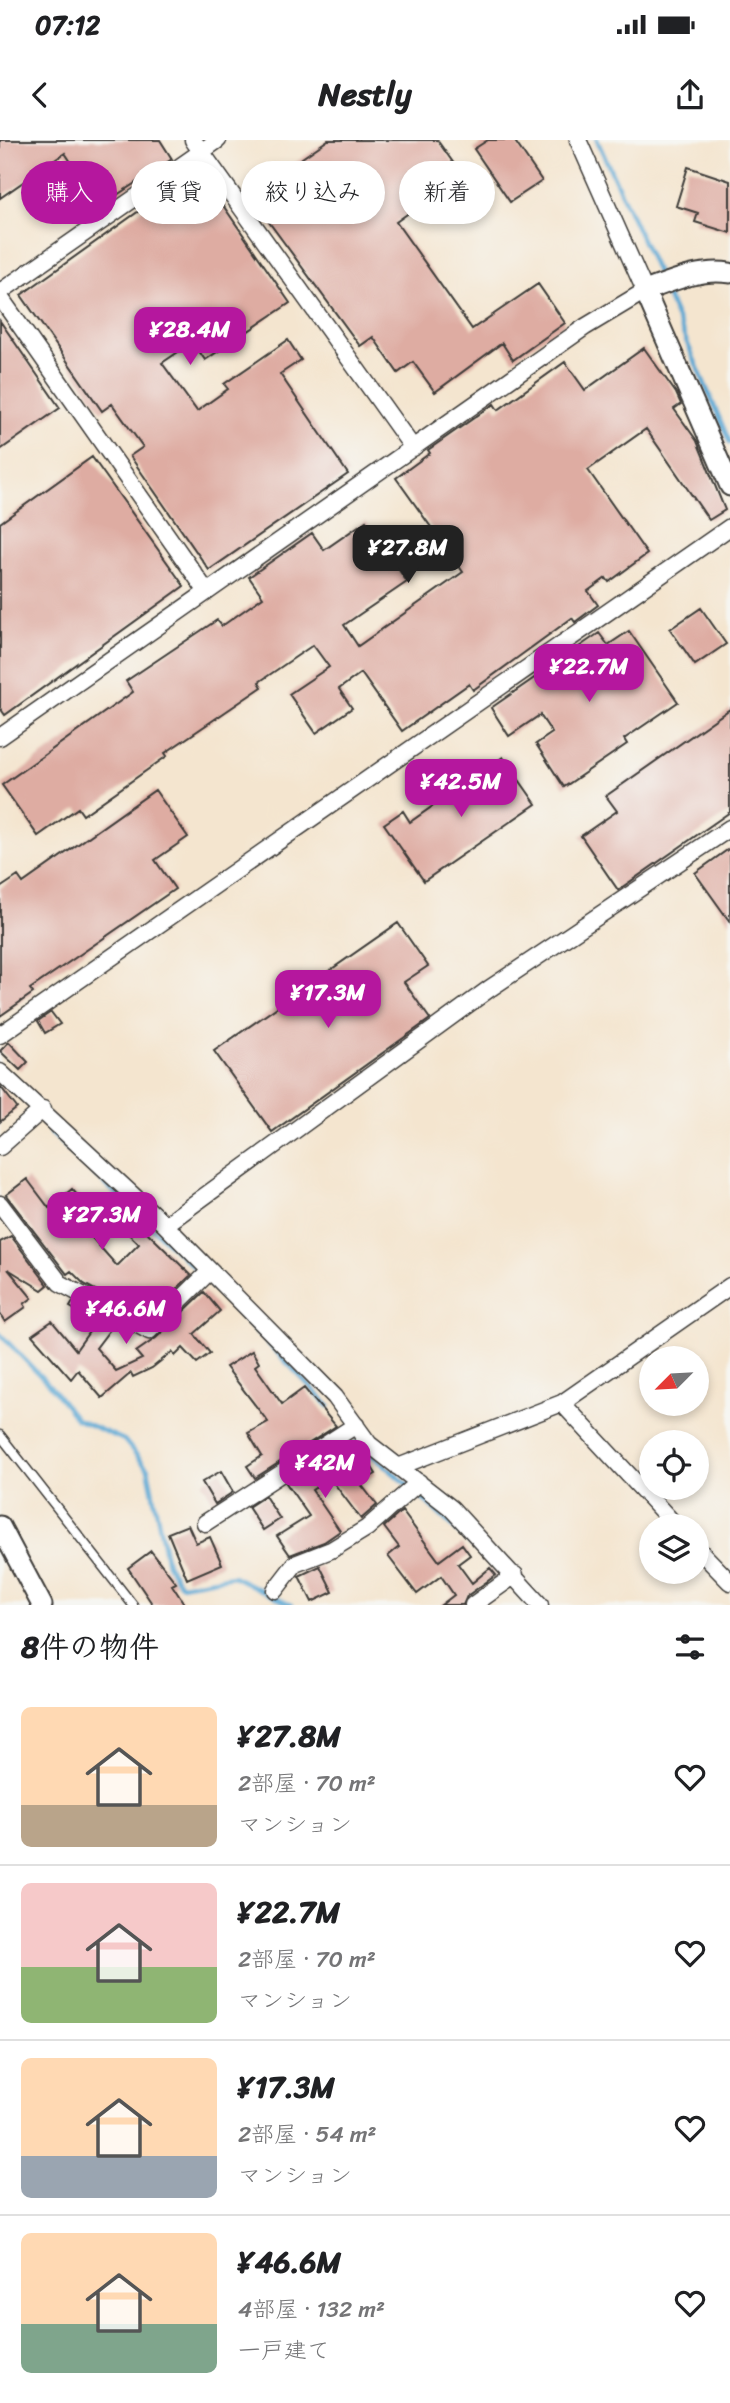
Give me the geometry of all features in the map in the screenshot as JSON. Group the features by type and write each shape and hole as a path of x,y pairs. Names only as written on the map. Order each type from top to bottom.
{"street":[{"path":"207,592 0,295 197,146 218,140"},
{"path":"578,140 730,486"},
{"path":"197,146 413,448"},
{"path":"1,735 585,327 645,291 681,277 718,271 730,273"},
{"path":"0,1035 730,527"},
{"path":"164,1225 489,989 730,828"},
{"path":"0,1072 43,1109 164,1225 335,1397 369,1444 451,1508 540,1605"},
{"path":"0,1147 43,1109"},
{"path":"0,1204 60,1283 149,1331 210,1271"},
{"path":"398,1467 562,1403 730,1286"},
{"path":"562,1403 665,1514"},
{"path":"205,1523 356,1425"},
{"path":"275,1590 295,1564 331,1550 367,1528 419,1482"},
{"path":"0,1526 42,1605"},
{"path":"709,1560 730,1582"},
{"path":"473,1605 515,1575"}],"lane":[{"path":"0,1435 133,1605"}],"building":[{"path":"0,140 160,140 172,159 131,161 131,186 117,195 117,161 70,161 65,153 53,161 21,161 21,183 0,198"},
{"path":"328,140 437,140 452,161 399,161 399,220 396,222 472,329 538,284 565,323 513,360 502,343 435,392 413,362 398,373 373,337 360,346 270,224 385,224 385,161 298,161"},
{"path":"488,140 514,140 542,181 510,202 495,180 495,161 482,161 474,149"},
{"path":"688,167 730,181 730,233 695,222 698,213 676,206"},
{"path":"227,211 290,303 205,360 193,342 162,363 197,411 228,389 224,384 288,340 301,360 280,374 348,474 209,570 130,456 143,447 112,404 102,411 21,295 131,217 131,224 227,224"},
{"path":"0,321 60,408 0,450"},
{"path":"644,348 676,393 681,404 674,409 697,441 725,510 709,520 646,429 588,470 647,554 609,582 606,578 588,591 598,605 575,622 572,618 473,690 469,684 402,731 361,673 339,689 352,708 316,733 289,694 329,667 313,645 259,682 262,687 165,753 167,756 83,815 78,808 38,836 2,785 133,692 126,681 217,620 222,626 263,597 249,577 312,533 324,550 366,521 407,582 344,625 358,646 463,572 396,478 430,453 428,450 494,404 498,410 565,362 585,390"},
{"path":"92,457 184,586 5,715 0,708 0,523"},
{"path":"701,608 726,644 695,665 670,629"},
{"path":"629,631 678,702 624,739 627,744 564,787 536,744 552,733 540,715 509,736 491,708 599,633 608,645"},
{"path":"730,709 730,812 618,890 581,836 617,811 606,796"},
{"path":"503,757 536,804 424,881 384,824 403,811 410,822"},
{"path":"155,790 188,837 155,860 175,889 30,989 33,993 0,1016 0,888 18,876 23,883"},
{"path":"730,848 730,922 695,873"},
{"path":"398,923 428,966 404,982 430,1019 272,1132 214,1051"},
{"path":"51,1012 60,1024 45,1033 38,1021"},
{"path":"9,1042 28,1062 20,1070 0,1051"},
{"path":"0,1086 17,1108 0,1122"},
{"path":"27,1179 49,1208 72,1189 83,1202 70,1213 117,1266 139,1244 104,1210 114,1200 191,1275 147,1318 84,1284 71,1271 67,1274 6,1195"},
{"path":"11,1236 48,1285 42,1290 8,1269 32,1298 24,1304 26,1307 5,1322 0,1314 0,1242"},
{"path":"204,1292 220,1311 194,1334 210,1353 197,1363 183,1348 175,1356 172,1352 152,1368 133,1377 131,1373 102,1398 78,1370 71,1379 32,1335 52,1321 76,1350 96,1322 70,1307 73,1302 114,1324 96,1348 116,1371 142,1359 136,1352 156,1338"},
{"path":"252,1351 259,1363 255,1366 282,1404 304,1388 336,1426 255,1478 247,1466 262,1456 248,1433 268,1422 226,1367"},
{"path":"346,1444 349,1450 341,1453 353,1474 369,1463 376,1474 360,1483 377,1505 361,1519 330,1478 312,1490 340,1531 324,1542 290,1555 277,1536 309,1516 286,1483"},
{"path":"221,1471 233,1492 215,1504 202,1482"},
{"path":"265,1496 280,1519 263,1530 248,1507"},
{"path":"402,1511 439,1561 462,1544 470,1555 458,1564 472,1583 490,1568 496,1575 467,1596 463,1605 441,1605 454,1595 441,1576 417,1594 388,1556 399,1547 384,1527"},
{"path":"188,1525 196,1543 210,1537 222,1564 187,1579 168,1533"},
{"path":"151,1551 176,1583 172,1585 185,1605 153,1605 128,1568"},
{"path":"320,1566 333,1592 312,1602 299,1576"}],"waterway":[{"path":"597,140 660,279"},
{"path":"665,291 730,443"},
{"path":"50,1132 197,1270"},
{"path":"211,1285 329,1406"},
{"path":"0,1334 51,1387 76,1419 124,1440 148,1469 167,1564 181,1585 233,1576 291,1605"},
{"path":"356,1442 409,1486"},
{"path":"416,1492 491,1563"}]}
